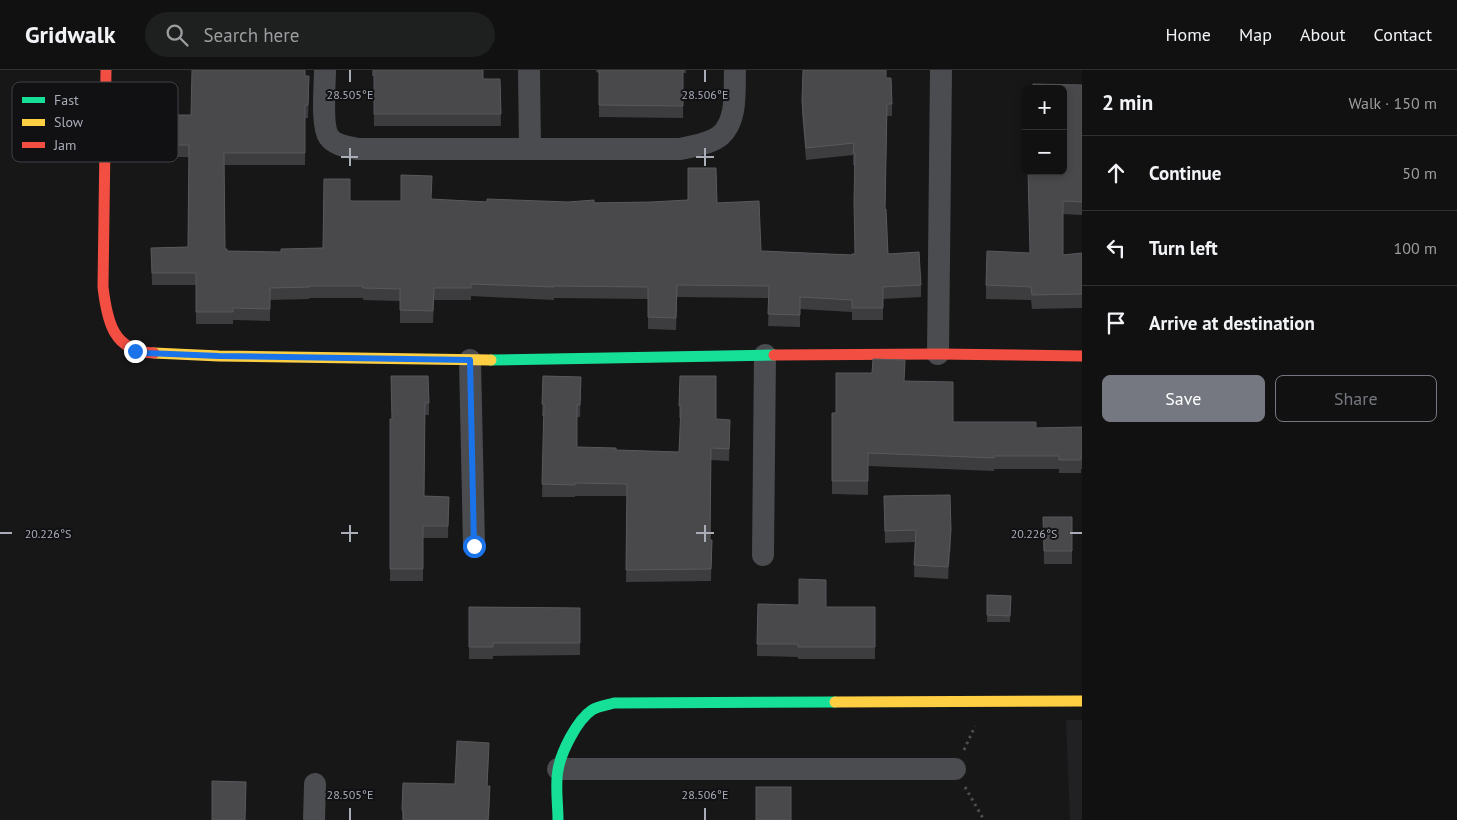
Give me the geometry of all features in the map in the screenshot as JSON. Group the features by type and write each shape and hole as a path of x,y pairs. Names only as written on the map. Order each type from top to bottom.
{"street":[{"path":"325,70 325,128 329,139 342,146 357,149 680,149 703,144 721,135 731,120 734,104 735,70"},
{"path":"529,70 530,149"},
{"path":"938,354 941,70"},
{"path":"105,162 103,287 106,310 111,329 121,343 135,351 219,356 470,360 765,354 1082,356"},
{"path":"764,555 765,354"},
{"path":"470,360 474,546"},
{"path":"558,820 558,769 561,758 582,719 591,710 602,705 614,703 1082,701"},
{"path":"558,769 955,768"},
{"path":"314,820 316,784"}],"shaded area":[{"path":"1066,720 1082,720 1082,820 1070,820"}],"building":[{"path":"192,70 305,70 305,76 309,76 308,105 305,105 305,153 224,153 225,249 227,251 281,252 281,249 323,248 324,179 350,179 350,201 401,201 401,175 432,176 431,199 487,202 487,199 568,202 594,200 594,203 651,202 688,200 688,168 716,168 717,203 759,201 761,251 852,255 855,254 854,143 806,148 802,101 803,70 886,70 886,78 891,78 892,104 887,104 885,209 888,254 919,252 921,285 883,287 883,308 852,308 852,300 800,297 800,315 768,314 769,286 677,285 676,318 648,317 648,287 554,287 471,284 471,288 434,288 433,311 400,310 400,289 363,288 363,286 309,286 270,288 270,309 233,308 233,312 196,312 196,273 152,273 151,248 188,247 189,145 178,145 178,115 191,115"},
{"path":"374,70 483,70 483,79 500,79 501,114 374,114"},
{"path":"599,70 683,70 683,106 599,105"},
{"path":"1033,84 1082,85 1082,202 1063,201 1063,255 1082,253 1082,294 1032,295 1031,287 986,285 987,251 1030,253 1028,175 1067,175 1067,85"},
{"path":"873,359 905,360 904,381 953,382 953,422 1036,422 1036,428 1082,427 1081,460 1059,460 1059,456 994,456 994,458 868,453 868,481 832,481 832,413 836,413 836,373 872,373"},
{"path":"391,376 428,376 429,403 425,403 424,496 449,497 448,526 423,526 423,569 390,569"},
{"path":"543,376 581,377 580,405 577,405 577,447 679,452 680,376 716,376 716,419 730,420 729,449 711,448 711,569 626,570 627,484 542,484"},
{"path":"950,495 951,530 948,567 914,565 916,530 885,531 884,496"},
{"path":"1043,517 1072,517 1072,551 1044,551"},
{"path":"799,579 826,580 826,607 875,607 875,647 798,647 798,644 757,644 758,604 799,605"},
{"path":"987,595 1011,596 1010,616 987,615"},
{"path":"469,607 580,608 580,643 493,643 493,647 469,647"},
{"path":"457,741 489,743 487,786 490,786 488,820 404,820 402,810 403,783 455,784"},
{"path":"212,781 246,782 245,820 212,820"},
{"path":"756,787 791,787 791,820 756,820"}],"traffic: fast":[{"path":"491,360 774,355"},
{"path":"558,820 557,776 562,754 575,729 592,710 614,703 835,702"}],"traffic: slow":[{"path":"154,353 219,356 491,360"},
{"path":"835,702 1082,701"}],"traffic: jam":[{"path":"106,70 106,82"},
{"path":"105,162 103,287 107,312 110,323 121,341 129,347 154,353"},
{"path":"774,355 938,354 1082,356"}],"route":[{"path":"135,351 219,356 470,360 474,546"}]}
